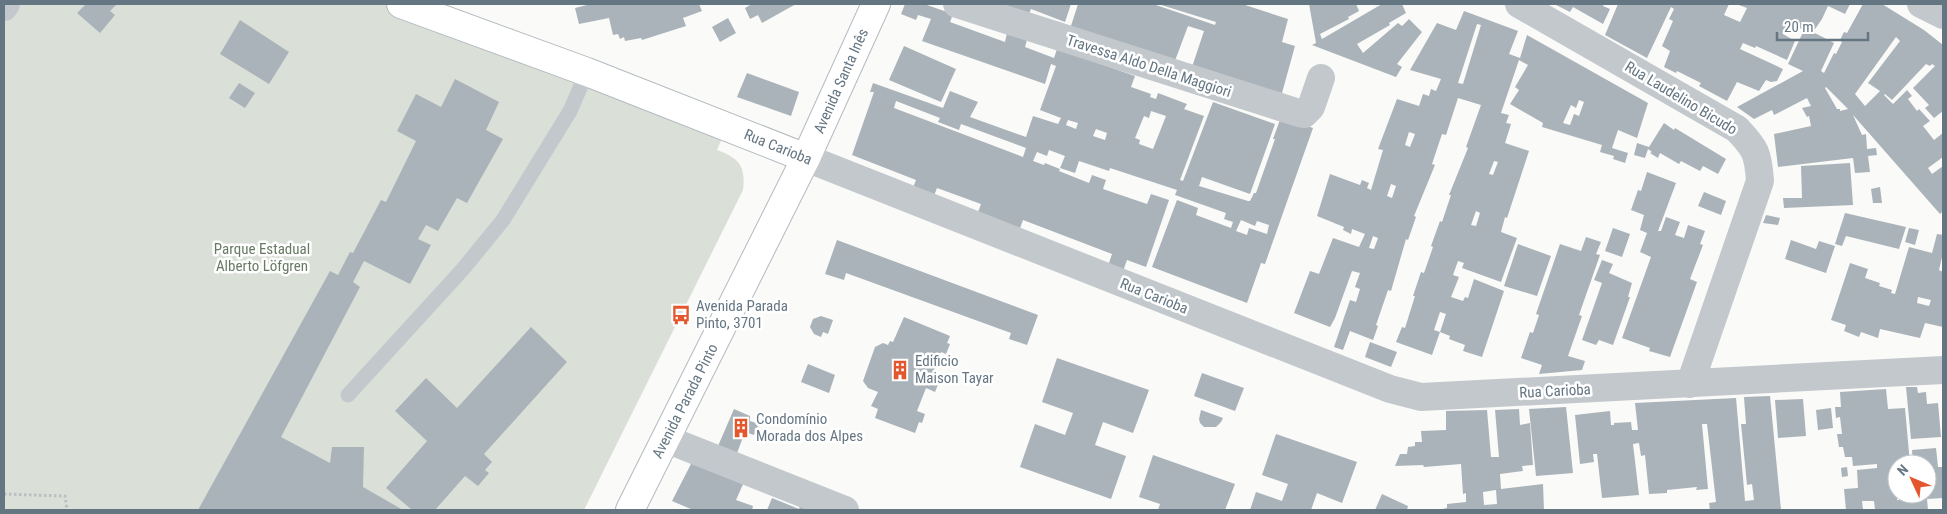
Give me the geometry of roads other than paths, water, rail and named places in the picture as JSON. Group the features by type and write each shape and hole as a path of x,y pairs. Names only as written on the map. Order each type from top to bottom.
{"main road":[{"name":"Rua Carioba","path":"400,4 587,72 806,158"},
{"name":"Avenida Santa Inês","path":"806,158 876,4"},
{"name":"Avenida Parada Pinto","path":"630,510 806,158"}],"street":[{"name":"Travessa Aldo Della Maggiori","path":"957,4 1299,113 1304,114 1311,108 1321,78"},
{"name":"Rua Laudelino Bicudo","path":"1519,4 1737,129 1751,144 1759,159 1760,181 1690,384"},
{"path":"1921,4 1943,15"},
{"name":"Rua Carioba","path":"806,158 1390,389 1421,397 1943,370"},
{"path":"666,439 845,510"}],"lane":[{"path":"348,395 463,269 503,220 570,111 587,72"}],"place":[{"name":"Avenida Parada Pinto, 3701","path":"681,315"},
{"name":"Edificio Maison Tayar","path":"900,370"},
{"name":"Condomínio Morada dos Alpes","path":"741,428"}],"park label":[{"name":"Parque Estadual Alberto Löfgren","path":"262,258"}]}
